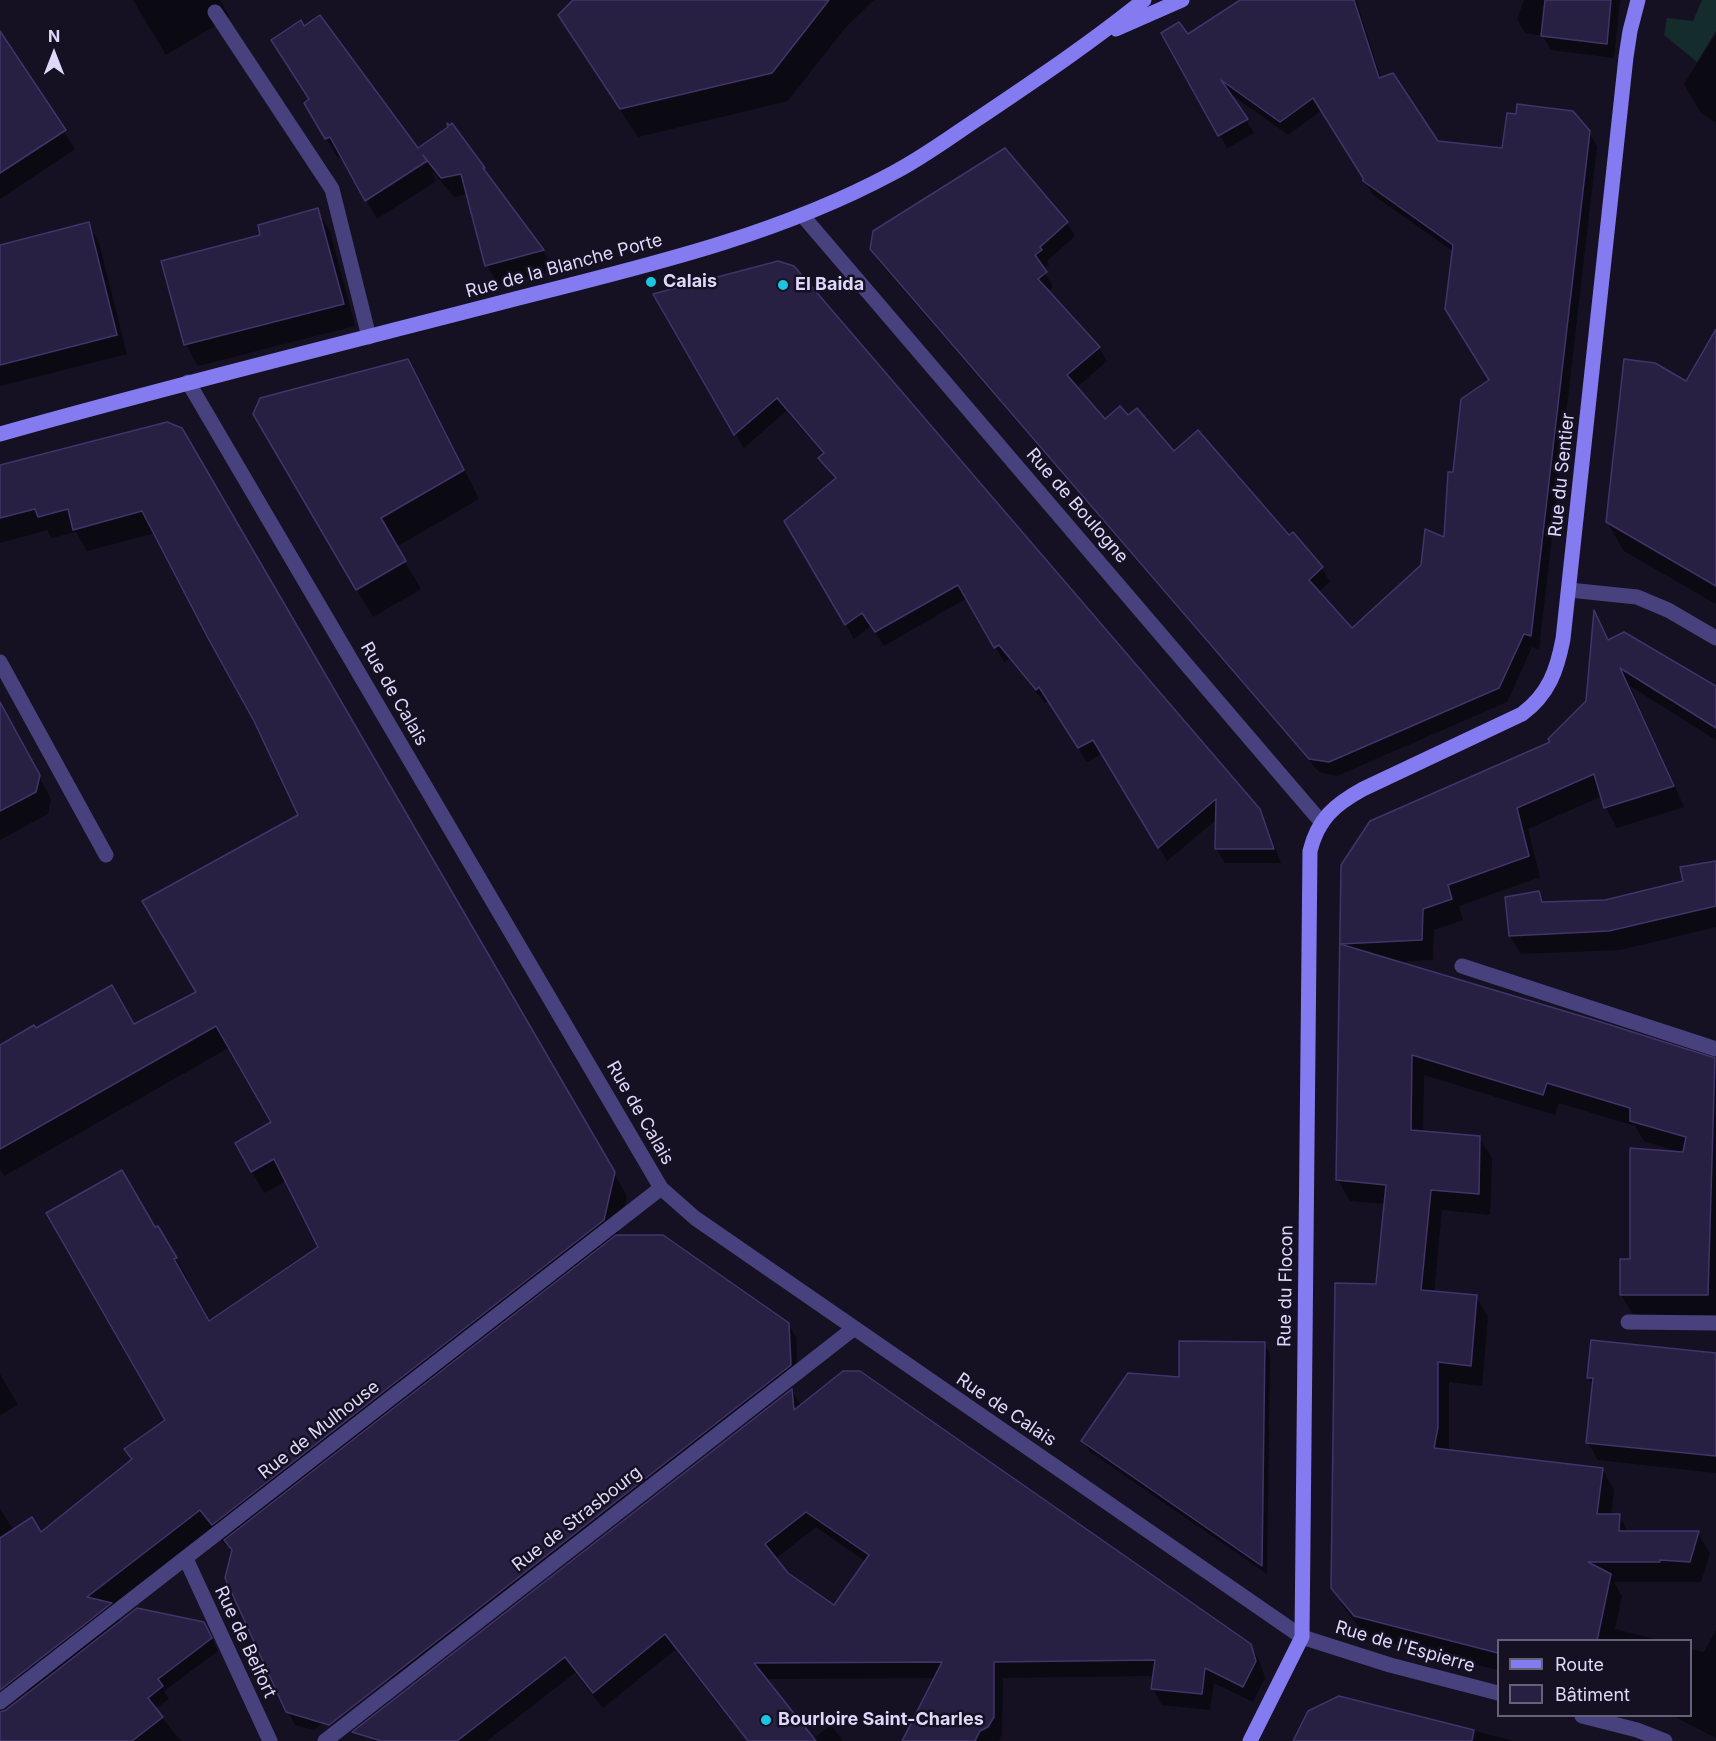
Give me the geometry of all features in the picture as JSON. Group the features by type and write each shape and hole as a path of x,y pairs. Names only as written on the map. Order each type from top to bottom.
{"street":[{"name":"Rue de la Blanche Porte","path":"0,434 188,382 369,337 748,235 802,214 895,172 1097,38 1144,0"},
{"name":"Rue de la Blanche Porte","path":"1097,38 1182,0"},
{"name":"Rue du Sentier","path":"1322,823 1341,801 1503,724 1535,704 1552,680 1558,663 1569,590 1626,57 1638,0"},
{"path":"215,12 332,189 369,337"},
{"name":"Rue de Boulogne","path":"802,214 1322,823"},
{"name":"Rue de Calais","path":"188,382 661,1188 695,1218 853,1329 1302,1637"},
{"path":"1569,590 1637,597 1668,610 1716,638"},
{"path":"0,662 106,855"},
{"name":"Rue du Flocon","path":"1250,1741 1302,1637 1309,866 1314,836 1322,823"},
{"path":"1462,966 1716,1049"},
{"name":"Rue de Mulhouse","path":"0,1702 661,1188"},
{"path":"1628,1322 1716,1323"},
{"name":"Rue de Strasbourg","path":"325,1741 853,1329"},
{"name":"Rue de Belfort","path":"186,1559 270,1741"},
{"name":"Rue de l'Espierre","path":"1302,1637 1390,1665 1497,1694"},
{"path":"1586,1717 1637,1730 1665,1741"}],"green space":[{"path":"1702,0 1716,0 1716,31 1697,62 1664,35 1667,18 1693,21"}],"building":[{"path":"573,0 829,0 772,73 620,109 558,15"},
{"path":"1240,0 1354,0 1379,78 1393,73 1438,141 1502,148 1507,113 1516,114 1517,104 1573,111 1590,131 1531,636 1524,634 1499,688 1329,762 1309,759 870,249 873,231 1005,148 1068,222 1040,247 1042,250 1035,255 1047,272 1038,279 1100,347 1067,375 1105,419 1120,406 1128,415 1137,408 1174,451 1198,430 1289,535 1293,532 1323,567 1309,580 1352,628 1421,565 1425,529 1444,537 1448,472 1453,472 1461,399 1489,380 1445,309 1453,245 1363,181 1313,98 1280,122 1221,80 1248,119 1218,136 1161,33 1179,22 1188,34"},
{"path":"1545,0 1611,0 1607,44 1541,36"},
{"path":"320,15 418,148 448,127 447,123 450,125 452,123 544,250 485,266 461,174 441,178 423,155 427,161 365,201 330,137 325,139 304,103 309,99 271,40 301,20 304,26"},
{"path":"0,31 66,130 0,173"},
{"path":"318,208 344,304 184,345 161,261 260,235 258,225"},
{"path":"89,222 117,335 0,365 0,245"},
{"path":"778,261 794,266 1260,809 1274,849 1215,849 1216,799 1158,848 1093,740 1078,748 1039,687 1036,690 999,645 994,648 958,585 875,632 862,613 845,625 784,521 836,478 818,458 824,453 777,398 734,435 653,294"},
{"path":"1716,329 1716,586 1606,522 1624,359 1655,363 1686,381"},
{"path":"408,359 464,470 381,518 406,561 356,590 253,414 260,398"},
{"path":"167,422 182,428 615,1172 604,1220 212,1525 200,1510 87,1597 112,1603 0,1690 0,1538 32,1517 41,1532 132,1459 124,1449 165,1420 46,1213 122,1170 155,1227 158,1226 177,1258 174,1259 209,1321 318,1247 274,1159 251,1172 235,1143 271,1122 216,1026 0,1149 0,1045 34,1025 36,1028 112,985 134,1024 196,992 142,901 298,815 254,721 142,511 73,530 68,509 38,517 35,509 0,518 0,465"},
{"path":"1594,610 1608,640 1624,632 1716,686 1716,728 1620,668 1674,786 1604,808 1594,774 1517,808 1529,856 1448,885 1452,899 1423,909 1422,940 1340,944 1715,1058 1708,1295 1620,1295 1620,1259 1630,1259 1630,1148 1683,1152 1686,1137 1630,1121 1630,1108 1547,1083 1543,1095 1412,1055 1411,1130 1480,1136 1479,1194 1431,1190 1421,1290 1477,1295 1471,1366 1438,1362 1438,1427 1434,1448 1603,1468 1597,1514 1620,1514 1619,1531 1699,1531 1690,1562 1660,1560 1660,1562 1588,1562 1611,1574 1597,1639 1497,1639 1497,1653 1354,1616 1331,1588 1335,1283 1376,1284 1386,1185 1336,1180 1341,865 1370,821 1550,742 1548,739 1586,701"},
{"path":"0,702 40,775 36,792 0,811"},
{"path":"1716,861 1716,906 1609,931 1509,936 1505,897 1539,891 1542,902 1605,900 1683,881 1680,867"},
{"path":"616,1235 663,1235 789,1323 791,1365 329,1725 286,1712 225,1578 232,1550 224,1540"},
{"path":"1591,1340 1716,1353 1716,1456 1586,1443 1593,1378 1587,1378"},
{"path":"1179,1341 1265,1342 1262,1566 1081,1441 1128,1373 1179,1377"},
{"path":"843,1371 860,1371 1251,1644 1256,1661 1243,1687 1205,1668 1202,1694 1151,1689 1155,1660 994,1662 994,1717 988,1727 980,1731 975,1741 902,1741 942,1662 754,1663 816,1741 748,1741 665,1634 593,1693 565,1657 457,1741 381,1741 352,1732 792,1389 794,1410","holes":["806,1512 869,1555 834,1605 788,1573 765,1544"]},
{"path":"137,1608 204,1622 212,1638 158,1679 163,1686 148,1698 163,1717 132,1741 0,1741 0,1712 6,1710"},
{"path":"1339,1696 1474,1730 1472,1741 1293,1741 1308,1711"}],"place":[{"name":"Calais","path":"651,282"},
{"name":"El Baida","path":"783,285"},
{"name":"Bourloire Saint-Charles","path":"766,1720"}]}
